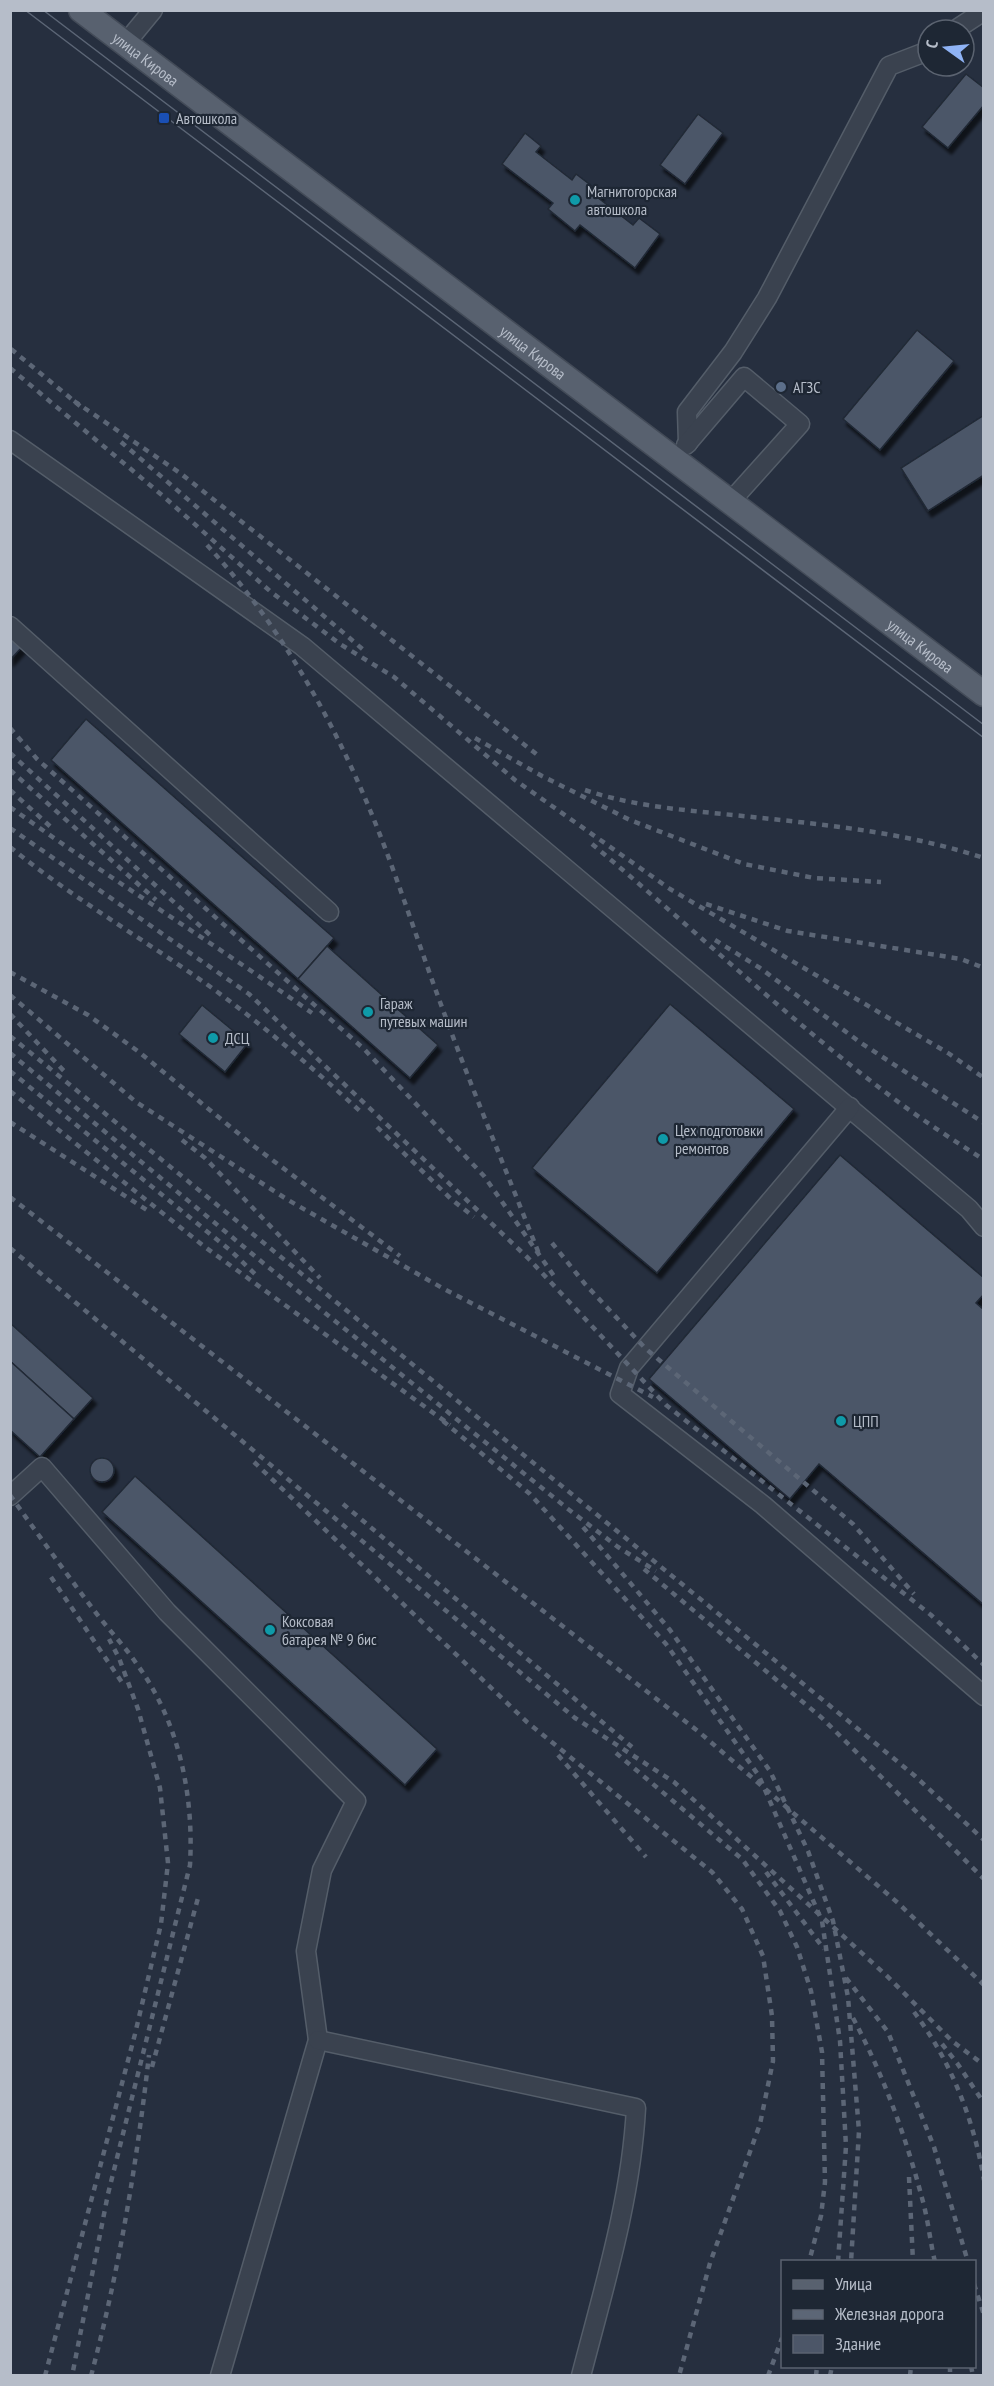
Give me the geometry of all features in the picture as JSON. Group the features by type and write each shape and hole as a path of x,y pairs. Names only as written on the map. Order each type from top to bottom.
{"main road":[{"name":"улица Кирова","path":"81,10 124,44 682,451 731,501 984,694"}],"street":[{"path":"124,44 153,10"},
{"path":"682,451 687,412 733,352 767,298 889,66 916,56"},
{"path":"682,451 744,377 800,424 731,501"},
{"path":"10,440 302,646 850,1107 969,1209 984,1227"},
{"path":"10,626 329,912"},
{"path":"850,1107 629,1368 620,1394 763,1505 984,1696"},
{"path":"10,1496 42,1467 167,1612 356,1800 322,1870 306,1951 318,2040 220,2376"},
{"path":"318,2040 636,2108 633,2157 619,2230 581,2376"}],"building":[{"path":"963,78 971,78 984,88 984,105 948,148 922,127"},
{"path":"698,114 723,133 685,184 660,165"},
{"name":"Магнитогорская автошкола","path":"525,133 541,146 536,152 572,180 576,174 601,193 597,197 633,225 639,218 660,234 635,268 580,225 575,231 548,209 553,203 502,164"},
{"path":"917,330 954,361 880,450 843,419"},
{"path":"984,415 984,475 928,511 901,468"},
{"path":"10,637 22,647 10,660"},
{"path":"86,719 334,938 298,979 51,760"},
{"name":"Гараж путевых машин","path":"327,946 438,1045 410,1078 298,979"},
{"name":"Цех подготовки ремонтов","path":"670,1004 794,1109 657,1273 532,1168"},
{"name":"ДСЦ","path":"202,1005 248,1043 225,1072 179,1034"},
{"name":"ЦПП","path":"840,1155 984,1278 984,1294 976,1303 984,1310 984,1605 819,1464 790,1499 649,1379"},
{"path":"10,1323 93,1398 74,1419 10,1361"},
{"path":"10,1361 74,1419 40,1457 10,1430"},
{"path":"102,1458 110,1462 114,1470 110,1478 102,1482 94,1478 90,1470 94,1462"},
{"name":"Коксовая батарея № 9 бис","path":"135,1476 437,1749 405,1785 102,1512"}],"tram line":[{"path":"25,10 984,738"},
{"path":"43,10 984,725"}],"railway":[{"path":"11,349 80,406"},
{"path":"10,368 163,496 271,592 340,644 394,677 515,780 670,889 948,1053 984,1078"},
{"path":"74,401 180,473 540,757"},
{"path":"121,442 367,653"},
{"path":"207,545 232,574 279,637 319,704 355,774 389,859 466,1071 539,1254"},
{"path":"10,728 37,759 364,1049 484,1176 554,1276"},
{"path":"475,738 542,776 630,820 744,864 814,878 881,882"},
{"path":"10,753 210,935"},
{"path":"10,770 156,900"},
{"path":"10,790 53,829"},
{"path":"585,790 658,807 828,825 891,835 984,858"},
{"path":"10,807 312,1013"},
{"path":"10,828 249,994 528,1258 666,1405 931,1615 984,1665"},
{"path":"592,844 858,1071 918,1116 984,1160"},
{"path":"10,847 84,902 231,1002 326,1080 362,1113"},
{"path":"706,904 788,931 961,959 984,968"},
{"path":"715,940 760,968 861,1043 984,1123"},
{"path":"10,972 88,1015 139,1052 255,1147 400,1256"},
{"path":"10,995 136,1102 288,1200 444,1289 653,1397"},
{"path":"10,1014 64,1071"},
{"path":"10,1036 915,1776 984,1840"},
{"path":"10,1053 262,1262 568,1509 618,1547 656,1571"},
{"path":"10,1071 231,1251 256,1275"},
{"path":"10,1091 205,1247 450,1425"},
{"path":"10,1122 147,1210"},
{"path":"377,1127 451,1199 474,1217"},
{"path":"182,1140 205,1158 320,1278"},
{"path":"10,1197 699,1732 898,1903 984,1985"},
{"path":"552,1243 585,1284 645,1348 853,1524 914,1594"},
{"path":"10,1248 575,1718 674,1782 887,1976 952,2041 984,2065"},
{"path":"443,1421 530,1494 666,1644 759,1776 822,1921 840,2041 846,2146 838,2260"},
{"path":"254,1462 527,1722 712,1872 742,1909 763,1956 772,2016 773,2061 760,2124 710,2263 679,2376"},
{"path":"10,1495 151,1685 163,1709 181,1760 191,1839 190,1865 108,2194 72,2376"},
{"path":"343,1504 632,1747"},
{"path":"583,1527 670,1630 770,1771 808,1851 833,1921 848,1997 859,2131 851,2260"},
{"path":"644,1569 822,1718 984,1879"},
{"path":"51,1577 123,1684"},
{"path":"45,2376 135,2034 161,1924 168,1863 160,1788 138,1709 119,1658 109,1639"},
{"path":"616,1753 742,1859 780,1911 797,1947 811,1991 822,2052 825,2182 821,2216 810,2260"},
{"path":"558,1755 646,1857"},
{"path":"766,1872 824,1949"},
{"path":"152,2067 198,1898"},
{"path":"846,1978 888,2032 934,2147 967,2260"},
{"path":"914,2012 939,2050 959,2092 974,2135 984,2180"},
{"path":"853,2018 884,2083 901,2129 924,2206 935,2260"},
{"path":"942,2044 984,2103"},
{"path":"91,2376 126,2216 149,2055"},
{"path":"909,2177 913,2260"},
{"path":"976,2290 984,2315"},
{"path":"768,2376 781,2341"},
{"path":"816,2376 817,2368"},
{"path":"830,2376 832,2368"},
{"path":"910,2376 911,2368"},
{"path":"950,2368 950,2376"},
{"path":"971,2368 973,2376"}],"place":[{"name":"Автошкола","path":"164,118"},
{"name":"Магнитогорская автошкола","path":"575,200"},
{"name":"АГЗС","path":"781,387"},
{"name":"Гараж путевых машин","path":"368,1012"},
{"name":"ДСЦ","path":"213,1038"},
{"name":"Цех подготовки ремонтов","path":"663,1139"},
{"name":"ЦПП","path":"841,1421"},
{"name":"Коксовая батарея № 9 бис","path":"270,1630"}]}
